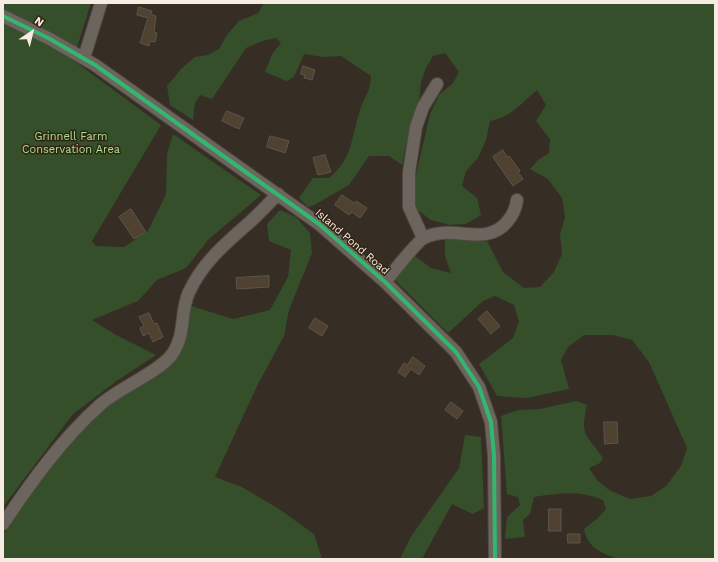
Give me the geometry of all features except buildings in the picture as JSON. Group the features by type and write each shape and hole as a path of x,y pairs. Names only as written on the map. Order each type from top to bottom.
{"street":[{"path":"84,58 101,3"},
{"name":"Island Pond Road","path":"3,16 41,34 84,58 278,194 338,239 385,282 456,352 469,370 483,394 490,416 493,441 495,559"},
{"path":"423,238 409,207 409,172 416,127 423,107 437,84"},
{"path":"3,524 45,465 82,424 112,395 168,358 181,339 184,305 198,276 219,249 278,194"},
{"path":"385,282 423,238 447,232 481,235 494,233 504,226 511,217 516,208 517,200"}],"green space":[{"name":"Grinnell Farm Conservation Area","path":"3,3 91,3 73,60 161,125 92,241 96,246 124,247 148,231 166,194 167,154 173,134 261,195 208,240 186,268 157,280 138,301 92,320 116,335 156,355 118,380 73,414 3,507"},
{"path":"264,3 715,3 715,559 614,559 613,557 594,547 585,535 584,529 598,518 606,509 603,500 586,495 569,493 534,497 530,514 523,520 525,537 505,539 507,517 520,505 518,497 507,494 501,416 518,410 540,409 576,401 587,405 584,423 586,434 603,458 600,463 589,468 597,480 609,490 630,499 651,496 666,486 681,466 687,448 649,362 632,340 613,335 584,335 568,347 561,360 569,389 527,398 497,396 479,364 513,338 519,322 514,305 495,296 483,301 448,333 394,279 415,256 431,268 451,273 445,256 445,238 486,239 503,272 524,288 540,287 554,272 562,254 560,234 565,217 562,198 548,179 530,169 538,160 549,153 550,139 536,121 546,105 537,90 510,113 490,121 486,140 478,158 466,171 462,186 477,198 481,215 466,224 450,225 431,220 416,209 412,192 430,114 439,95 453,83 459,72 445,53 433,56 426,68 421,82 419,103 409,131 402,165 389,156 369,156 349,185 308,207 299,198 313,178 329,178 343,163 347,155 360,110 368,91 371,76 341,56 323,57 304,54 294,77 287,81 265,72 272,54 281,43 276,38 262,41 246,48 212,99 200,95 195,103 193,120 170,105 167,86 181,69 195,57 208,55 219,49 227,35 239,21 258,13"},
{"path":"280,210 296,217 310,233 312,253 289,310 284,336 258,384 215,477 242,487 279,509 314,534 322,559 3,559 3,535 13,516 46,470 83,430 121,394 166,365 188,305 233,319 270,310 288,277 291,250 269,241 267,224"},
{"path":"465,435 481,437 484,508 473,514 452,504 422,559 400,559 410,538 459,468"}],"cycle path":[{"path":"3,16 50,39 95,65 319,224 385,282 456,352 479,387 491,422 494,456 495,559"}]}
